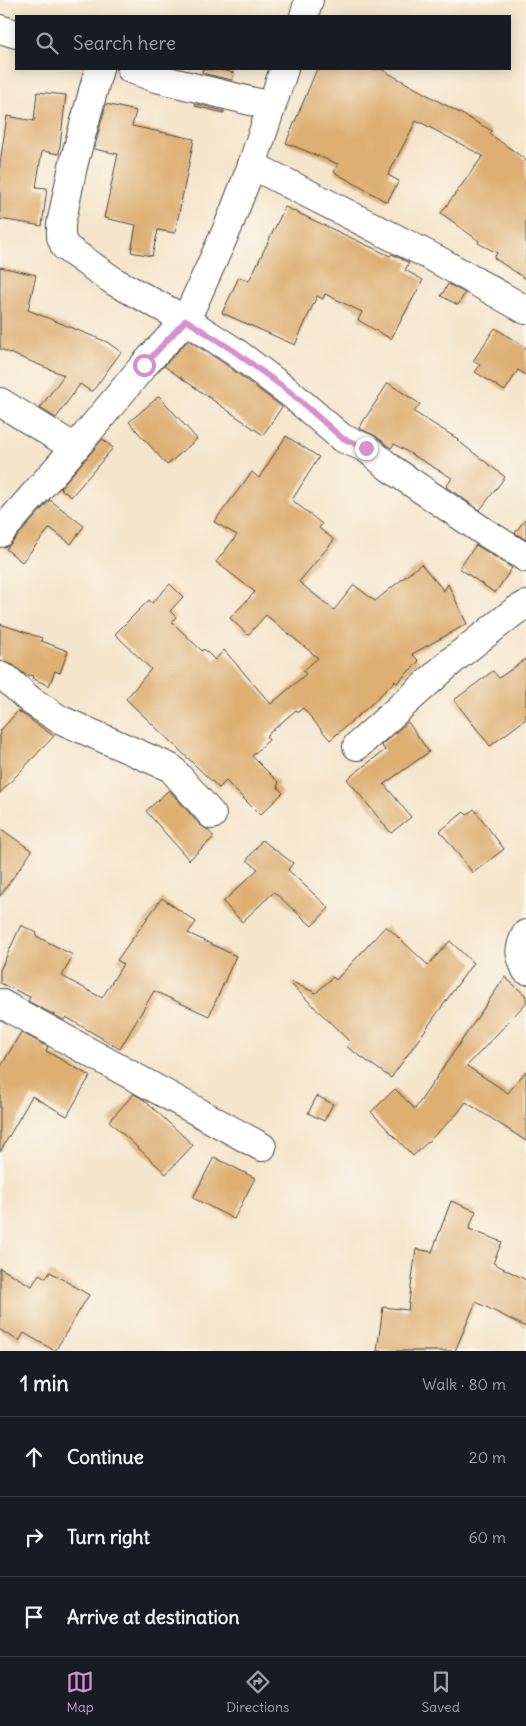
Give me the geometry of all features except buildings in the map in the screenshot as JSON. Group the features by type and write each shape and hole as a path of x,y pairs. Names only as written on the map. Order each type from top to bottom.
{"street":[{"path":"304,15 309,0"},
{"path":"0,28 15,34"},
{"path":"99,70 73,166 61,224 61,237 65,247 115,282 186,320 234,351 290,392 342,438 366,448 397,473 526,558"},
{"path":"134,70 156,78 271,106"},
{"path":"0,533 75,448 144,365 186,320 228,227 252,165 284,70"},
{"path":"252,165 436,259 526,310"},
{"path":"0,402 75,448"},
{"path":"357,746 454,659 515,611 526,605"},
{"path":"0,676 7,679 30,700 59,719 171,768 212,815"},
{"path":"526,934 520,945 520,956 526,970"},
{"path":"0,1003 262,1147"}],"route":[{"path":"144,365 186,320 234,351 290,392 342,438 366,448"}]}
